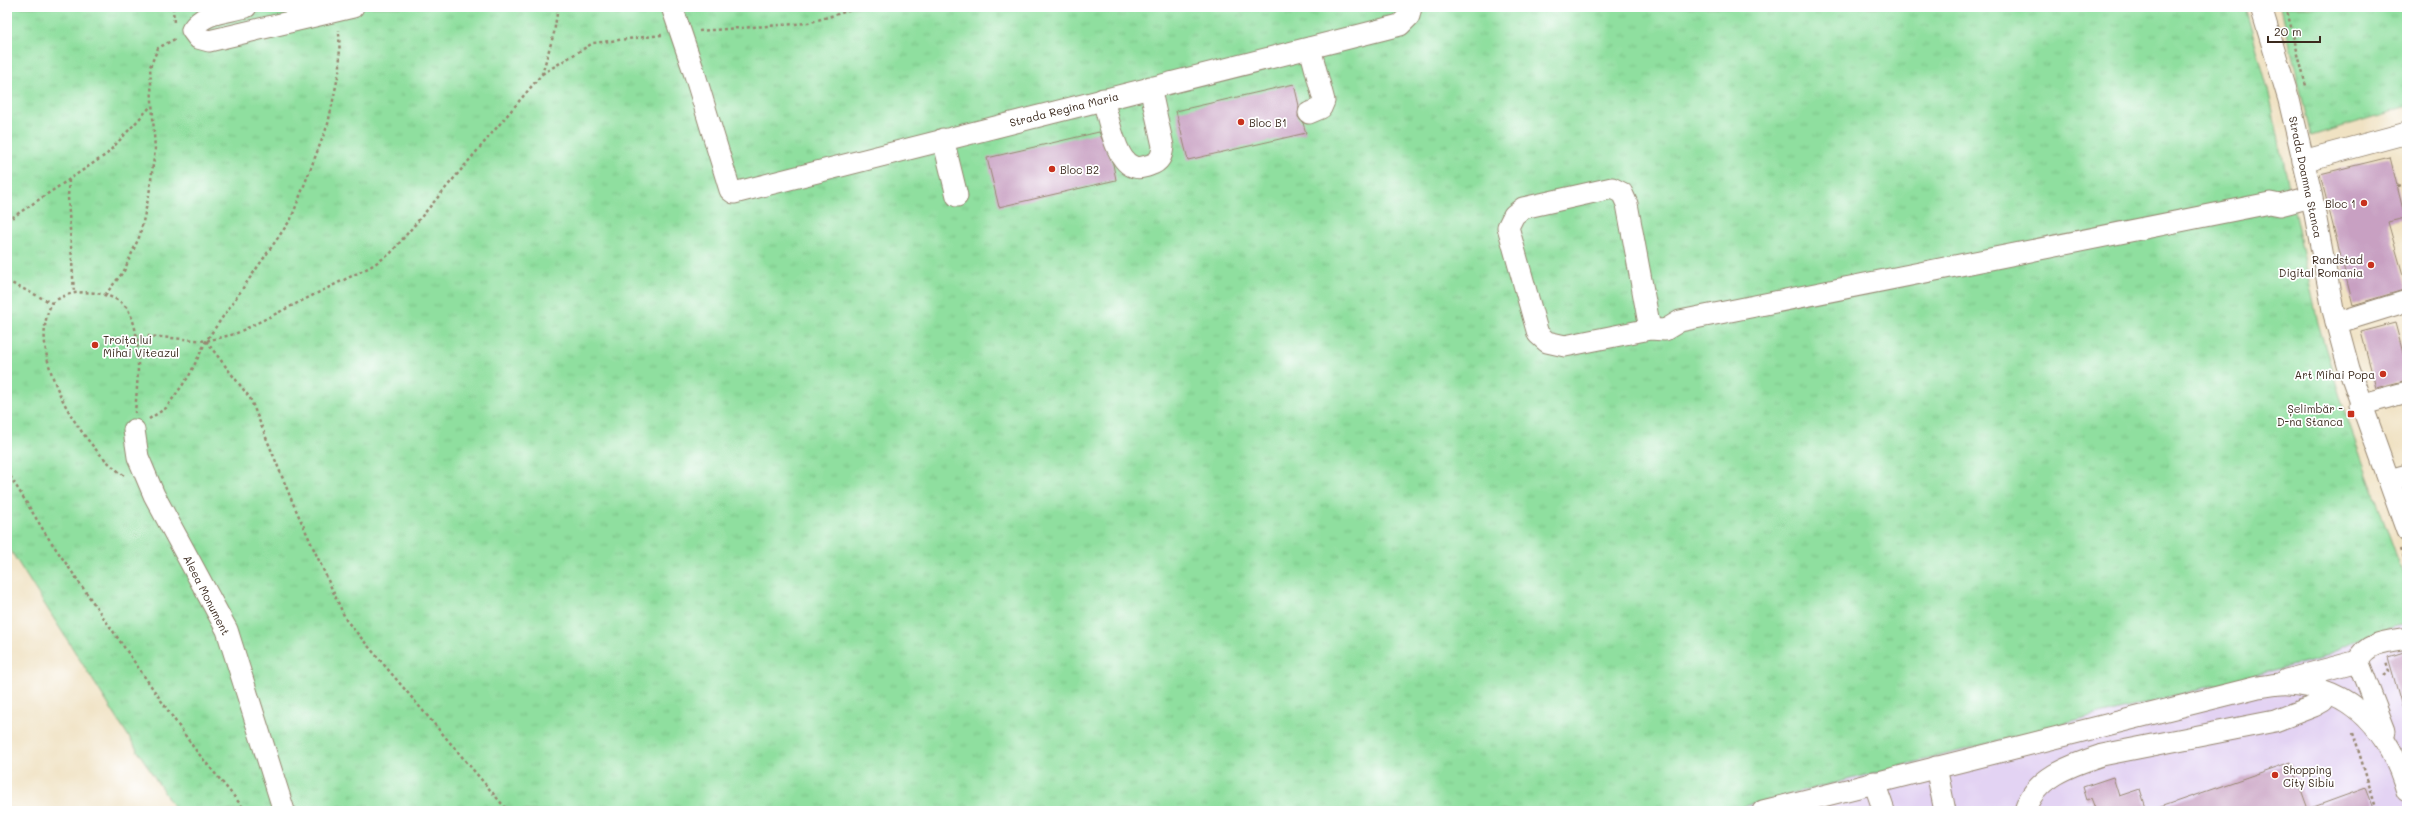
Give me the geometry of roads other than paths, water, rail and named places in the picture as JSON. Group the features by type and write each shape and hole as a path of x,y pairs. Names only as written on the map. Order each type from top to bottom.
{"street":[{"path":"246,7 205,17 197,22 192,30 198,38 209,41 332,10"},
{"name":"Strada Regina Maria","path":"672,7 695,75 730,190 734,193 943,139 1400,25 1409,16 1411,7"},
{"name":"Strada Doamna Stanca","path":"2261,7 2289,100 2312,197 2336,323 2360,405 2398,478 2407,531"},
{"path":"1309,113 1321,108 1324,101 1310,48"},
{"path":"1103,99 1119,151 1124,161 1133,167 1144,167 1157,163 1162,156 1163,146 1150,87"},
{"path":"2303,161 2407,133"},
{"path":"943,139 957,196"},
{"path":"1658,330 1622,193 1612,188 1523,208 1514,215 1508,227 1538,334 1547,342 1564,346 1658,330 1688,320 2270,203 2280,205 2312,197"},
{"path":"2336,323 2407,301"},
{"path":"2360,405 2407,392"},
{"name":"Aleea Monument","path":"134,430 138,457 154,495 226,630 284,811"},
{"path":"2407,638 2369,647 2361,654 2358,661 2407,791"},
{"path":"1763,811 2358,661"},
{"path":"2258,687 2287,684 2308,686 2328,693 2353,707 2373,722 2393,754"},
{"path":"2025,811 2027,804 2040,786 2059,771 2080,762 2102,755 2275,721 2314,706 2323,701 2328,693"},
{"path":"1936,767 1945,811"},
{"path":"1874,782 1884,811"}],"place":[{"name":"Bloc B1","path":"1241,122"},
{"name":"Bloc B2","path":"1052,169"},
{"name":"Bloc 1","path":"2364,203"},
{"name":"Randstad Digital Romania","path":"2371,265"},
{"name":"Troița lui Mihai Viteazul","path":"95,345"},
{"name":"Art Mihai Popa","path":"2383,374"},
{"name":"Șelimbăr - D-na Stanca","path":"2351,414"},
{"name":"Shopping City Sibiu","path":"2275,775"}]}
